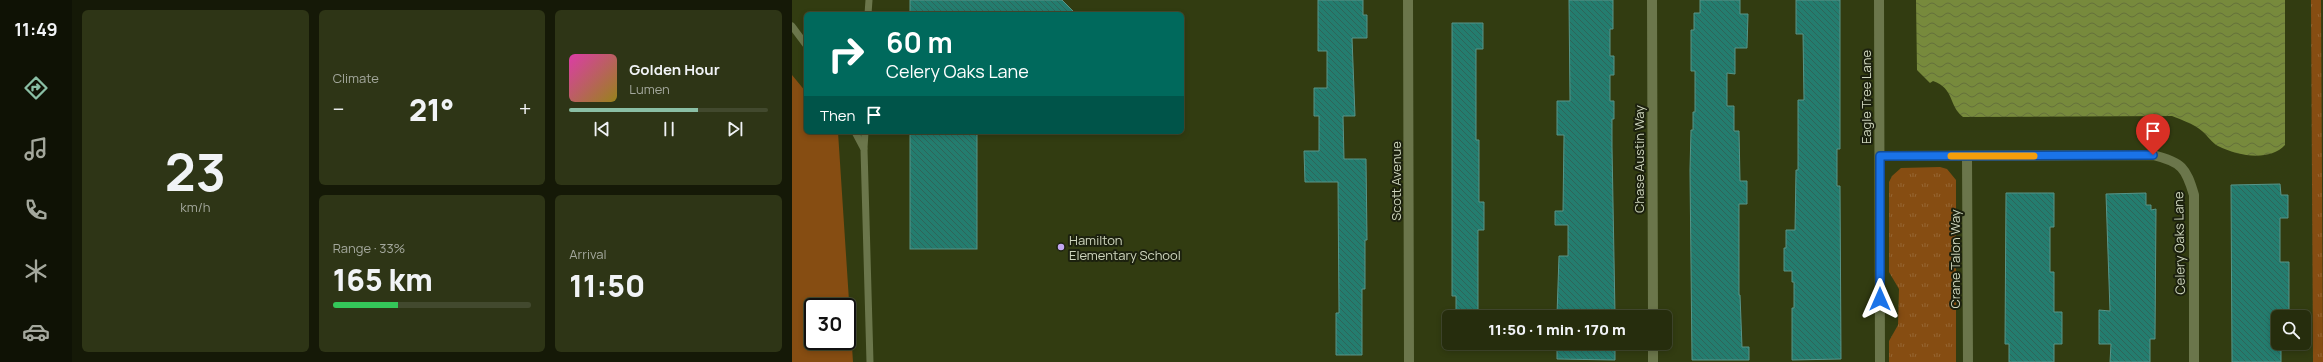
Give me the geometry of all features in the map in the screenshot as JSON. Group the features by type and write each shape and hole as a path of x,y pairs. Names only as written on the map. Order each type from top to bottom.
{"street":[{"name":"Scott Avenue","path":"1408,0 1409,362"},
{"name":"Chase Austin Way","path":"1652,0 1653,310"},
{"name":"Eagle Tree Lane","path":"1879,0 1880,362"},
{"name":"Celery Oaks Lane","path":"1880,156 2153,155 2173,160 2188,174 2194,195 2194,362"},
{"name":"Crane Talon Way","path":"1968,156 1968,362"},
{"path":"1653,350 1653,362"}],"lane":[{"path":"868,12 869,0"},
{"path":"792,26 804,42"},
{"path":"856,134 864,149"},
{"path":"865,134 864,149 870,362"}],"green space":[{"path":"2311,0 2321,0 2323,362 2313,362"},
{"path":"792,75 804,90 804,134 838,134 849,298 804,298 804,350 852,350 853,362 792,362"},
{"path":"1940,167 1947,169 1956,180 1956,362 1889,362 1889,341 1898,325 1899,289 1889,272 1889,182 1892,176 1901,168"}],"water":[{"path":"1916,0 2285,0 2285,145 2271,154 2253,156 2244,155 2226,150 2216,145 2195,126 2172,116 1963,117 1958,112 1945,88 1933,81 1930,83 1917,70"}],"building":[{"path":"910,0 1062,0 1074,12 910,12"},
{"path":"1318,0 1363,0 1363,15 1367,15 1367,38 1352,38 1355,116 1343,116 1344,159 1366,159 1367,240 1365,240 1365,289 1362,289 1362,355 1336,355 1336,313 1339,313 1338,182 1305,182 1304,151 1319,151 1319,116 1314,116 1314,88 1327,88 1327,51 1318,51"},
{"path":"1569,0 1613,0 1613,29 1610,29 1610,56 1614,56 1614,75 1610,75 1610,101 1614,101 1614,119 1612,119 1612,147 1615,310 1557,310 1559,256 1568,256 1568,225 1555,225 1555,211 1563,211 1564,135 1557,135 1557,101 1570,101"},
{"path":"1700,0 1740,0 1740,14 1748,14 1747,48 1735,48 1735,74 1727,73 1727,106 1734,106 1734,131 1739,131 1740,181 1747,181 1747,204 1739,204 1739,295 1742,347 1749,347 1749,360 1692,360 1690,170 1691,130 1693,130 1693,112 1695,112 1695,71 1691,71 1691,30 1694,30 1694,13 1700,13"},
{"path":"1796,0 1840,0 1840,149 1837,149 1837,186 1840,186 1841,359 1792,360 1792,308 1794,308 1794,282 1792,282 1792,271 1784,271 1784,248 1786,248 1786,230 1795,230 1796,170 1798,170 1798,100 1804,100 1803,34 1796,34"},
{"path":"1452,23 1483,23 1483,49 1476,49 1476,140 1479,140 1479,202 1484,202 1484,230 1478,230 1478,310 1456,310 1456,296 1452,296"},
{"path":"910,134 977,134 977,249 910,249"},
{"path":"2280,184 2281,195 2288,195 2288,218 2280,218 2280,262 2289,262 2289,310 2271,310 2271,350 2281,350 2281,362 2232,362 2231,185"},
{"path":"2006,193 2054,193 2054,227 2050,227 2050,272 2054,272 2054,312 2062,312 2062,344 2054,344 2054,362 2009,362 2009,344 2005,344"},
{"path":"2146,193 2146,205 2151,205 2151,210 2156,209 2155,339 2150,339 2150,362 2110,362 2111,344 2099,344 2099,310 2110,311 2106,194"},
{"path":"1557,350 1615,350 1615,360 1557,359"}],"slow traffic":[{"path":"1951,156 2034,156"}],"place":[{"name":"Hamilton Elementary School","path":"1061,247"}],"route":[{"path":"1880,299 1880,156 2153,155"}]}
